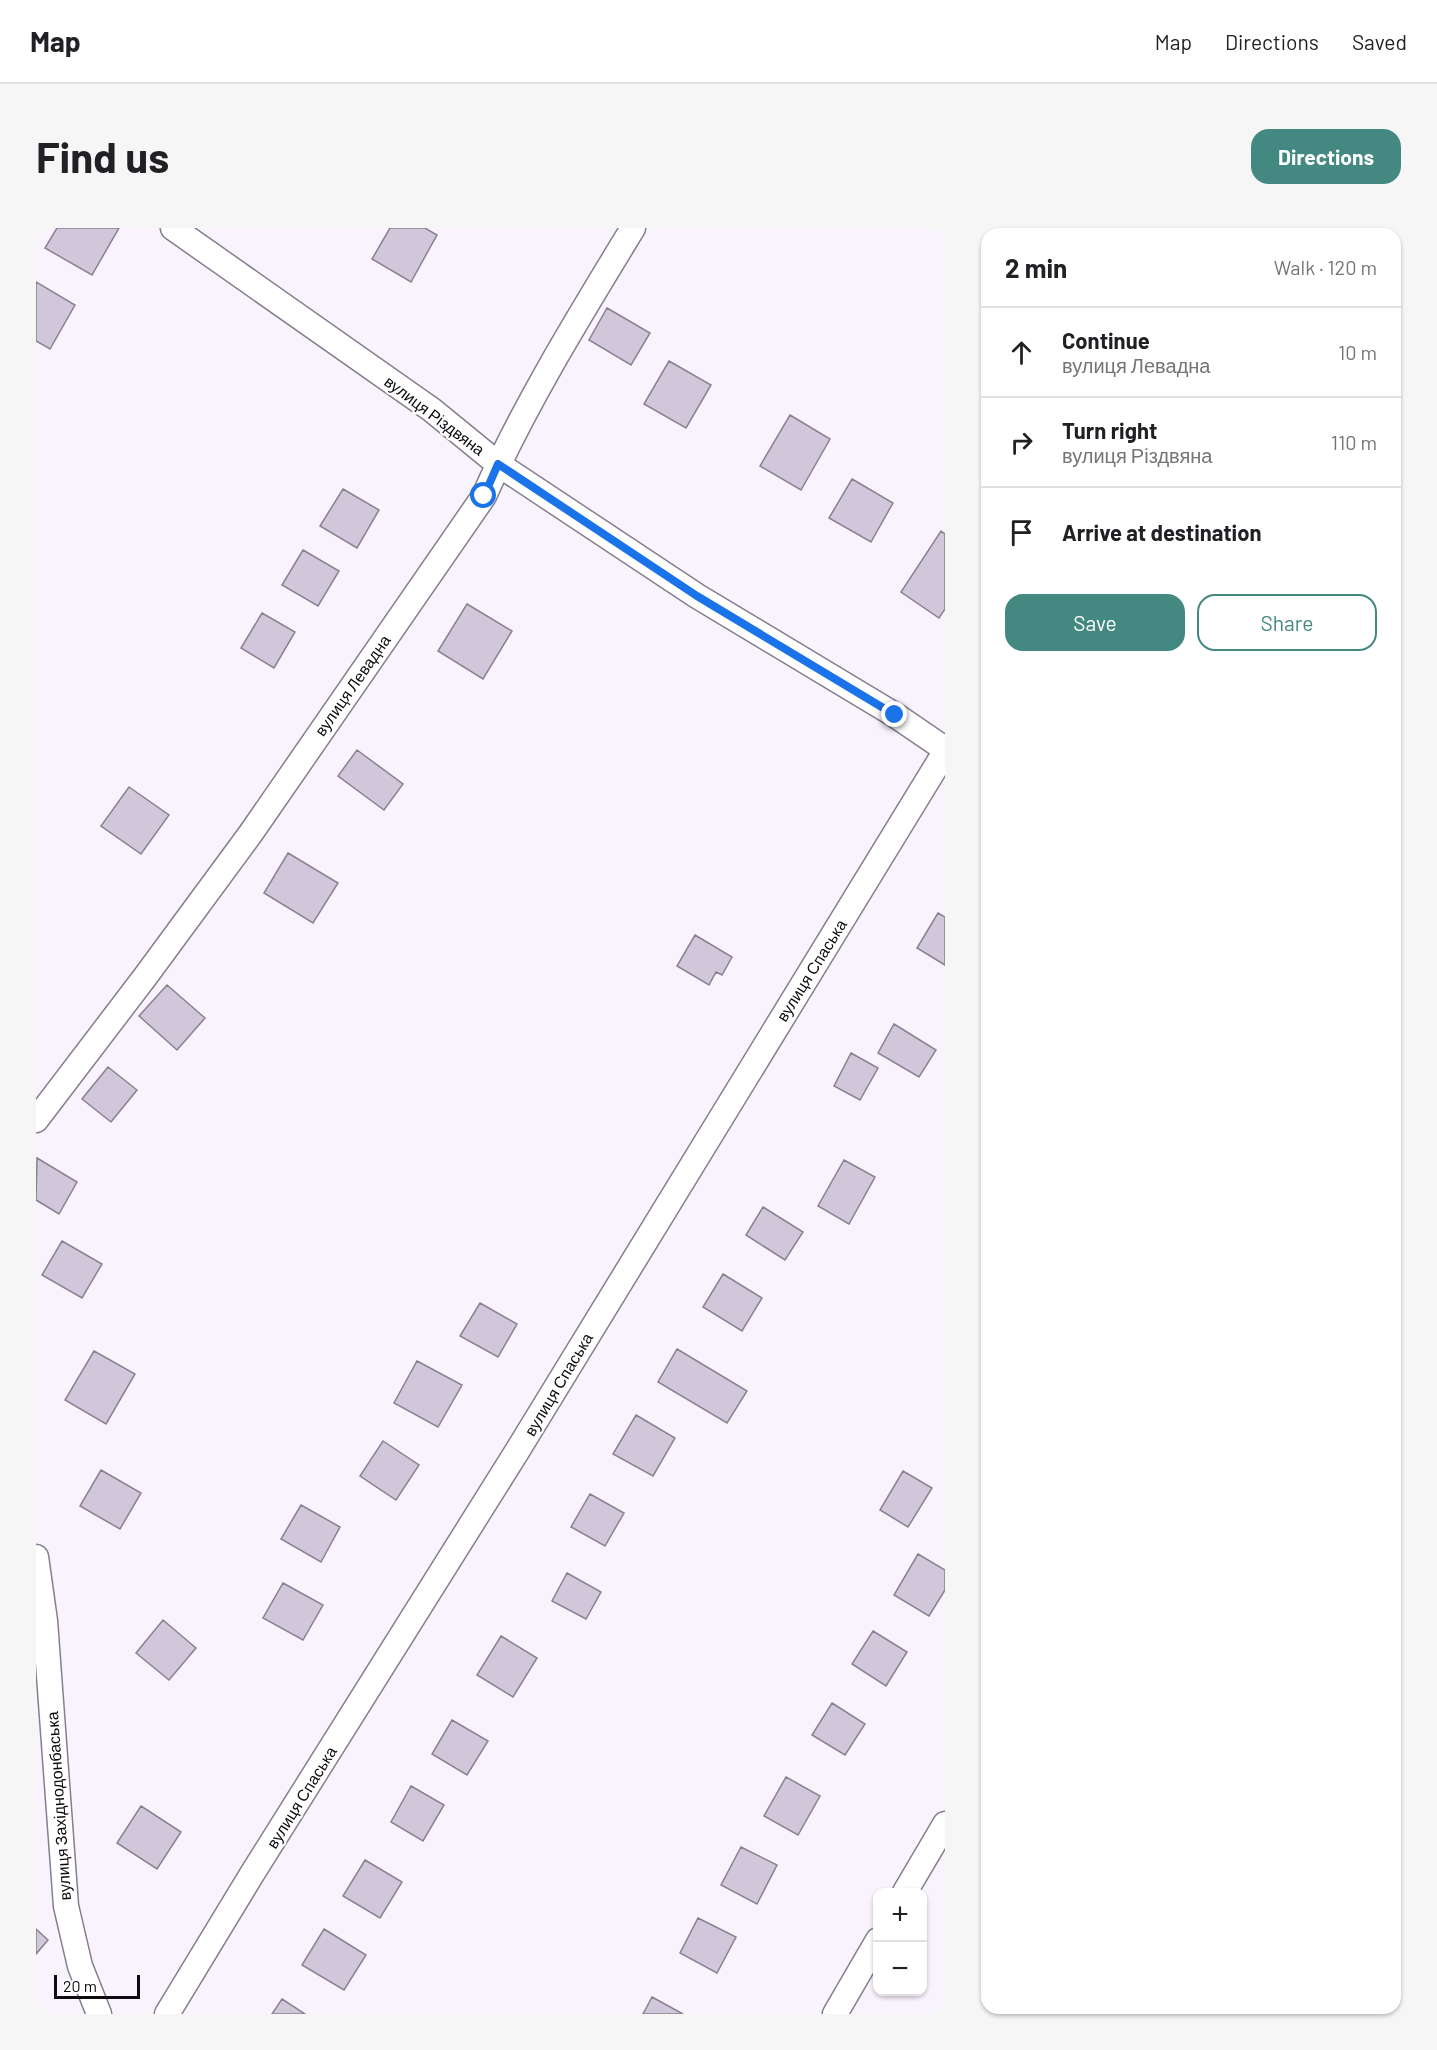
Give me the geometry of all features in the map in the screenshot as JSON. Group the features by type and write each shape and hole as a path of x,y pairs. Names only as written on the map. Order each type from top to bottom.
{"street":[{"name":"вулиця Різдвяна","path":"173,228 432,410 498,464 697,596 895,715 945,751"},
{"name":"вулиця Левадна","path":"36,1120 251,833 484,496 548,368 633,228"},
{"name":"вулиця Спаська","path":"167,2014 528,1432 945,751"},
{"name":"вулиця Західнодонбаська","path":"36,1557 45,1621 66,1906 80,1966 99,2014"},
{"path":"908,1888 945,1824"},
{"path":"835,2014 877,1942"}],"building":[{"path":"57,228 119,228 92,275 45,248"},
{"path":"390,228 425,228 437,235 411,282 372,259"},
{"path":"36,282 75,305 50,349 36,341"},
{"path":"607,308 650,333 631,365 589,340"},
{"path":"669,361 711,385 686,428 644,404"},
{"path":"790,415 830,439 801,490 760,466"},
{"path":"852,479 893,503 871,542 829,518"},
{"path":"343,489 379,510 357,548 320,526"},
{"path":"941,531 945,534 945,609 939,618 901,592"},
{"path":"303,550 339,571 318,606 282,585"},
{"path":"467,604 512,631 483,679 438,651"},
{"path":"262,613 295,632 274,668 241,648"},
{"path":"357,750 403,784 384,810 338,776"},
{"path":"129,787 169,815 141,854 101,826"},
{"path":"288,853 338,883 313,923 264,893"},
{"path":"938,913 945,917 945,965 917,948"},
{"path":"695,935 732,957 722,975 716,972 709,985 677,966"},
{"path":"167,985 205,1018 177,1050 139,1016"},
{"path":"894,1024 936,1050 919,1077 878,1053"},
{"path":"851,1053 878,1068 860,1100 834,1086"},
{"path":"108,1067 137,1090 111,1122 82,1099"},
{"path":"37,1158 77,1182 59,1214 36,1200"},
{"path":"844,1160 875,1177 849,1224 818,1206"},
{"path":"763,1207 803,1232 785,1260 746,1235"},
{"path":"62,1241 102,1264 82,1298 42,1275"},
{"path":"723,1274 762,1298 742,1331 703,1307"},
{"path":"480,1303 517,1324 498,1357 460,1336"},
{"path":"677,1349 747,1391 727,1423 658,1382"},
{"path":"94,1351 135,1374 106,1424 65,1400"},
{"path":"417,1361 462,1385 438,1427 394,1403"},
{"path":"636,1415 675,1438 653,1476 613,1454"},
{"path":"383,1441 419,1465 396,1500 360,1476"},
{"path":"101,1470 141,1493 120,1529 80,1506"},
{"path":"903,1471 932,1488 908,1527 880,1510"},
{"path":"590,1494 624,1513 605,1546 571,1527"},
{"path":"301,1505 340,1527 321,1562 281,1539"},
{"path":"918,1554 945,1570 945,1590 929,1616 894,1595"},
{"path":"567,1573 601,1592 586,1619 552,1601"},
{"path":"283,1583 323,1605 303,1640 263,1618"},
{"path":"163,1620 196,1648 169,1680 136,1653"},
{"path":"873,1631 907,1652 886,1686 852,1664"},
{"path":"501,1636 537,1658 513,1697 477,1675"},
{"path":"832,1703 865,1724 845,1755 812,1735"},
{"path":"452,1720 488,1741 467,1775 432,1754"},
{"path":"786,1777 820,1796 798,1835 764,1816"},
{"path":"411,1786 444,1805 423,1841 391,1822"},
{"path":"141,1806 181,1832 157,1869 117,1843"},
{"path":"741,1847 777,1865 757,1904 721,1885"},
{"path":"365,1860 402,1882 380,1918 343,1896"},
{"path":"698,1918 736,1937 717,1973 680,1953"},
{"path":"36,1929 48,1940 36,1954"},
{"path":"324,1929 366,1955 344,1990 302,1965"},
{"path":"652,1997 683,2014 643,2014"},
{"path":"282,1999 305,2014 272,2014"}],"route":[{"path":"484,496 498,464 697,596 895,715"}]}
